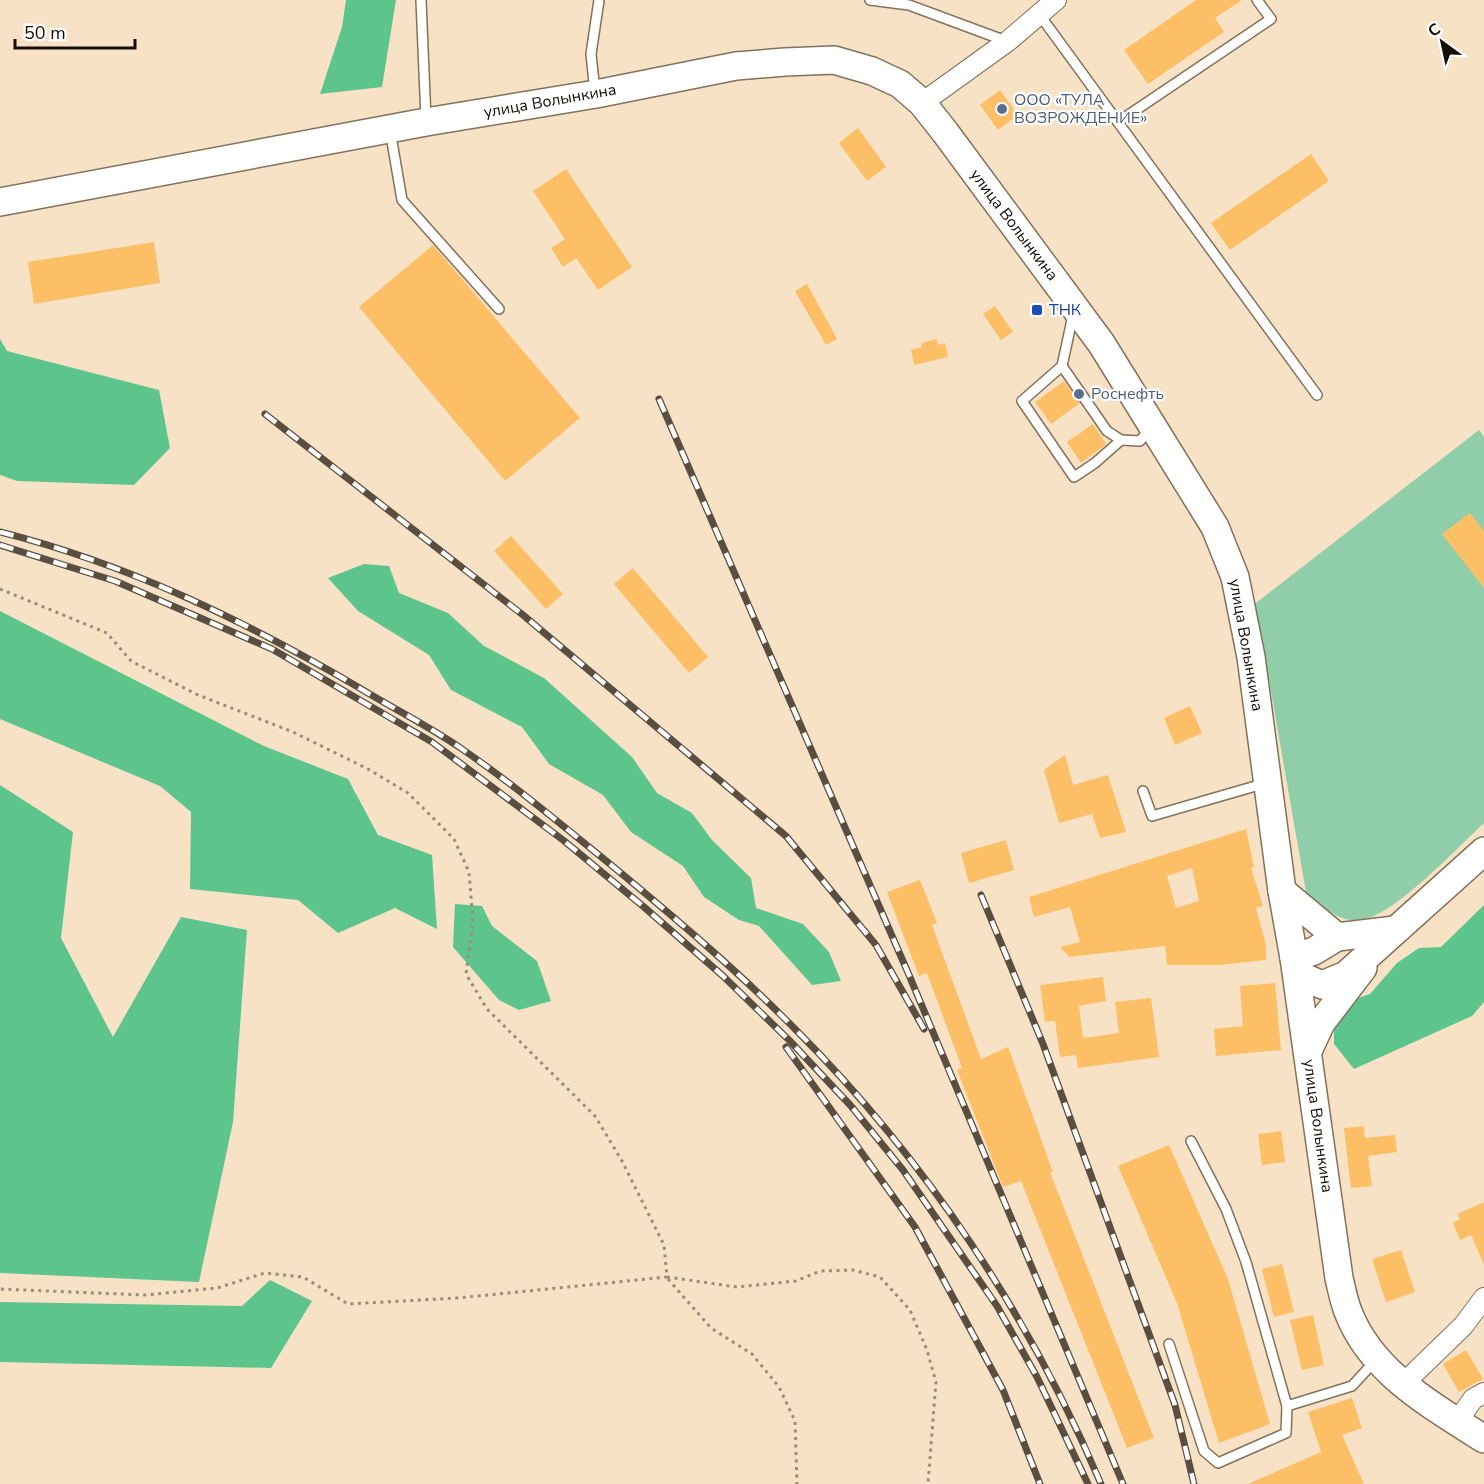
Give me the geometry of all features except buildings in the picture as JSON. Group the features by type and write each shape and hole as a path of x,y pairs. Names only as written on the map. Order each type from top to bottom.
{"street":[{"path":"922,103 1008,41 1056,0"},
{"name":"улица Волынкина","path":"0,202 426,122 596,94 736,66 834,60 872,71 900,84 922,103 1075,306 1153,424 1215,527 1235,577 1251,657 1282,891 1308,1051 1339,1278 1348,1314 1377,1360 1403,1384 1484,1439"},
{"path":"1395,930 1337,937 1295,966 1322,985 1346,975 1484,851"},
{"path":"1282,891 1337,937"},
{"path":"1308,1051 1322,1023 1395,930"},
{"path":"1403,1384 1463,1326 1484,1298"},
{"path":"1457,1422 1473,1399 1484,1393"}],"lane":[{"path":"421,0 426,122"},
{"path":"596,94 591,54 599,0"},
{"path":"870,0 909,3 1008,41"},
{"path":"1118,122 1271,19 1257,0"},
{"path":"1039,14 1317,395"},
{"path":"390,129 402,200 499,309"},
{"path":"1075,306 1062,366 1022,401 1074,477 1095,463 1121,440"},
{"path":"1062,366 1107,431 1121,440 1140,441 1153,424"},
{"path":"1143,791 1152,816 1268,783"},
{"path":"1169,1344 1204,1450 1218,1463 1286,1433 1287,1406 1246,1262 1226,1209 1191,1141"},
{"path":"1287,1406 1352,1386 1377,1360"}],"path":[{"path":"0,589 106,633 131,661 198,695 293,732 368,769 408,794 454,839 469,872 473,922 466,974 487,1009 595,1116 622,1161 664,1245 667,1278 711,1328 752,1354 779,1387 795,1421 797,1484"},
{"path":"0,1289 145,1295 217,1288 265,1273 303,1277 348,1304 457,1298 667,1278 737,1287 796,1281 820,1272 853,1270 880,1277 910,1310 927,1350 936,1382 928,1484"}],"green space":[{"path":"346,0 396,0 382,87 320,94 342,27"},
{"path":"0,339 7,351 159,390 170,448 134,485 17,481 0,475"},
{"path":"1479,430 1484,437 1484,823 1426,879 1392,906 1362,920 1348,920 1333,914 1307,898 1269,680 1252,606"},
{"path":"364,564 389,566 399,593 448,613 484,646 544,678 632,757 657,793 692,813 712,840 751,878 756,908 803,924 829,952 841,981 812,985 759,926 739,920 704,897 683,866 631,832 603,795 549,764 522,727 451,690 429,655 358,611 328,578"},
{"path":"0,611 264,746 348,779 378,835 432,855 437,929 395,908 338,933 298,900 190,889 191,812 160,786 0,719"},
{"path":"0,785 73,832 61,938 113,1037 181,917 247,930 233,1122 199,1282 0,1273"},
{"path":"455,904 482,906 492,926 537,961 551,1001 519,1010 499,1000 453,947"},
{"path":"1484,905 1484,1002 1472,1016 1354,1069 1334,1044 1334,1026 1358,998 1370,994 1397,963 1419,948 1441,947"},
{"path":"270,1280 312,1301 271,1368 0,1362 0,1302 242,1306"}],"railway":[{"path":"659,399 909,975 1123,1484"},
{"path":"265,414 523,615 786,836 876,945 924,1029"},
{"path":"0,532 94,560 185,597 272,639 358,687 437,733 481,762 519,790 682,924 796,1030 888,1132 930,1186 970,1242 1042,1360 1101,1484"},
{"path":"0,545 115,581 272,649 432,742 563,840 644,907 723,976 789,1040 851,1106 903,1170 997,1306 1037,1377 1088,1484"},
{"path":"981,895 1043,1044 1175,1405 1194,1484"},
{"path":"786,1047 915,1227 1003,1390 1040,1484"}],"place":[{"name":"ООО «ТУЛА ВОЗРОЖДЕНИЕ»","path":"1002,109"},
{"name":"ТНК","path":"1037,310"},
{"name":"Роснефть","path":"1079,394"}]}
